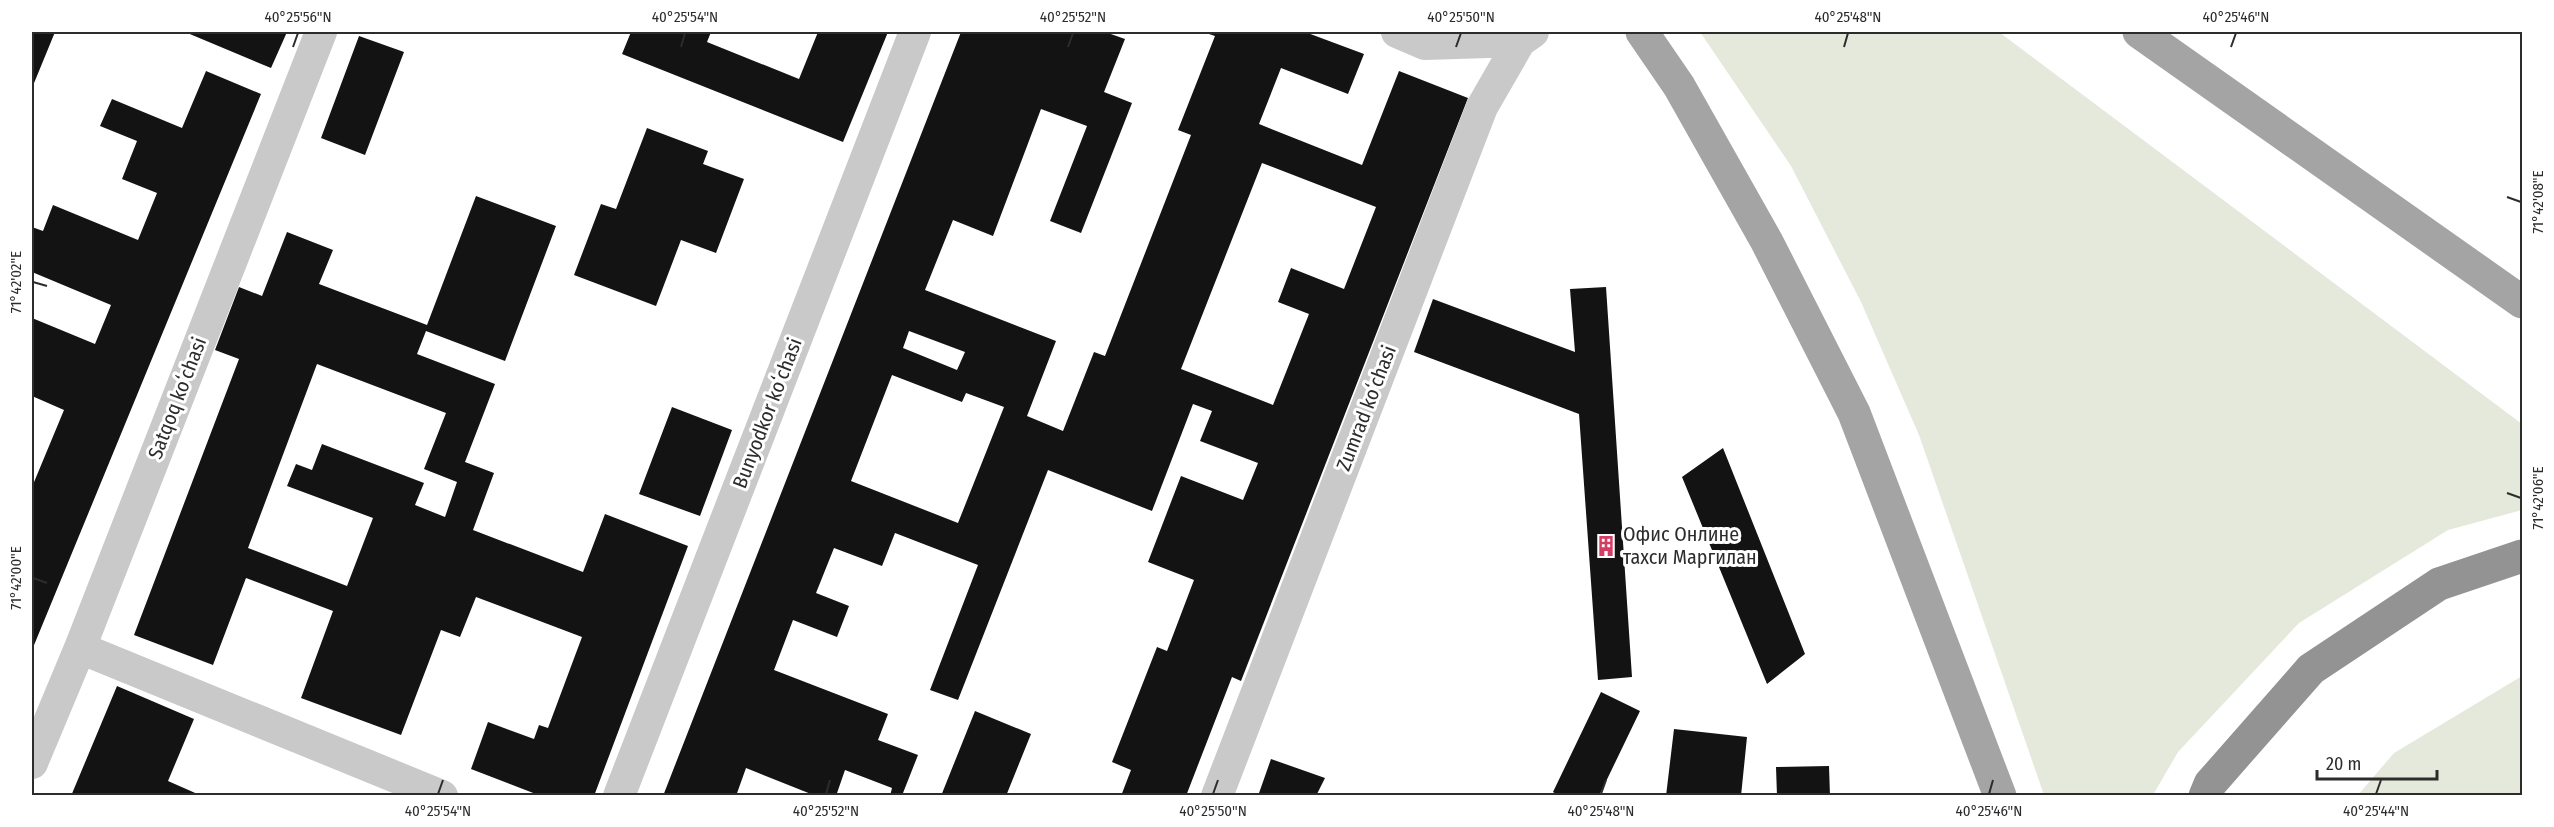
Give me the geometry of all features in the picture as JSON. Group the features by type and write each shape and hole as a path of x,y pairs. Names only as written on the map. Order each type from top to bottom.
{"highway":[{"path":"2205,795 2210,784 2312,669 2439,584 2523,556"}],"main road":[{"path":"1642,32 1679,86 1767,242 1854,413 2000,795"},
{"path":"2139,32 2523,302"}],"street":[{"name":"Satqoq koʻchasi","path":"32,764 80,648 321,32"},
{"name":"Bunyodkor koʻchasi","path":"619,795 915,32"},
{"path":"1397,32 1425,44 1527,36"},
{"name":"Zumrad koʻchasi","path":"1217,795 1482,107 1527,36"},
{"path":"80,648 442,795"}],"shaded area":[{"path":"1700,32 1999,32 2522,424 2522,510 2448,530 2299,623 2178,752 2153,795 2044,795 1919,435 1861,302 1791,166"},
{"path":"2522,676 2522,795 2358,795 2394,753"}],"building":[{"path":"32,32 55,32 32,88"},
{"path":"185,32 287,32 271,68"},
{"path":"631,32 711,32 707,42 799,79 818,32 888,32 843,142 622,54"},
{"path":"961,32 1105,32 1125,39 1104,92 1132,103 1081,233 1050,221 1087,126 1041,109 993,236 953,220 925,290 1056,341 1027,416 1063,431 1094,352 1105,356 1191,135 1178,130 1215,36 1203,32 1305,32 1364,54 1348,94 1281,68 1259,124 1362,165 1399,71 1468,98 1241,681 1232,677 1186,796 1121,796 1131,770 1112,762 1157,647 1167,651 1194,580 1148,562 1181,476 1243,500 1258,463 1200,441 1212,411 1193,404 1152,511 1048,470 958,700 930,690 978,565 895,533 882,566 834,548 816,593 849,606 837,637 793,620 774,670 888,714 878,740 918,755 903,793 909,796 890,796 892,788 845,770 836,796 816,796 746,768 736,796 663,796","holes":["1262,163 1376,207 1344,289 1291,268 1278,302 1309,314 1273,405 1181,369","909,331 965,352 957,370 903,348","892,375 962,402 966,393 1004,407 958,523 851,481"]},
{"path":"359,36 404,52 365,155 321,138"},
{"path":"206,71 261,94 32,650 32,487 64,410 32,396 32,318 95,344 111,305 32,272 32,227 43,231 53,205 138,240 157,193 122,179 137,141 100,126 112,99 182,128"},
{"path":"647,128 708,151 703,164 744,179 716,253 681,240 656,306 574,275 601,204 616,209"},
{"path":"476,196 556,226 505,361 426,331 417,354 495,384 465,462 494,473 473,530 583,572 605,514 688,546 594,796 541,796 471,769 488,722 534,739 539,725 548,728 582,637 476,597 460,637 441,630 401,735 301,698 333,611 246,578 213,665 134,635 239,359 215,350 239,287 262,296 287,232 333,250 319,284 427,325","holes":["317,364 446,413 424,469 457,482 445,517 415,505 424,483 322,444 312,470 296,464 287,486 373,518 347,586 248,548"]},
{"name":"Офис Онлине тахси Маргилан","path":"1606,287 1632,677 1598,680 1579,414 1414,352 1433,299 1575,352 1570,289"},
{"path":"672,407 732,430 700,516 639,494"},
{"path":"1723,448 1805,654 1767,684 1682,477"},
{"path":"117,686 194,719 168,781 202,796 71,796"},
{"path":"1601,692 1640,711 1599,796 1559,796 1553,792"},
{"path":"975,711 1031,734 1006,796 941,796"},
{"path":"1674,729 1747,737 1741,796 1666,796"},
{"path":"1271,759 1325,778 1316,796 1258,796"},
{"path":"1829,766 1830,796 1777,796 1776,767"}],"place":[{"name":"Офис Онлине тахси Маргилан","path":"1606,546"}]}
